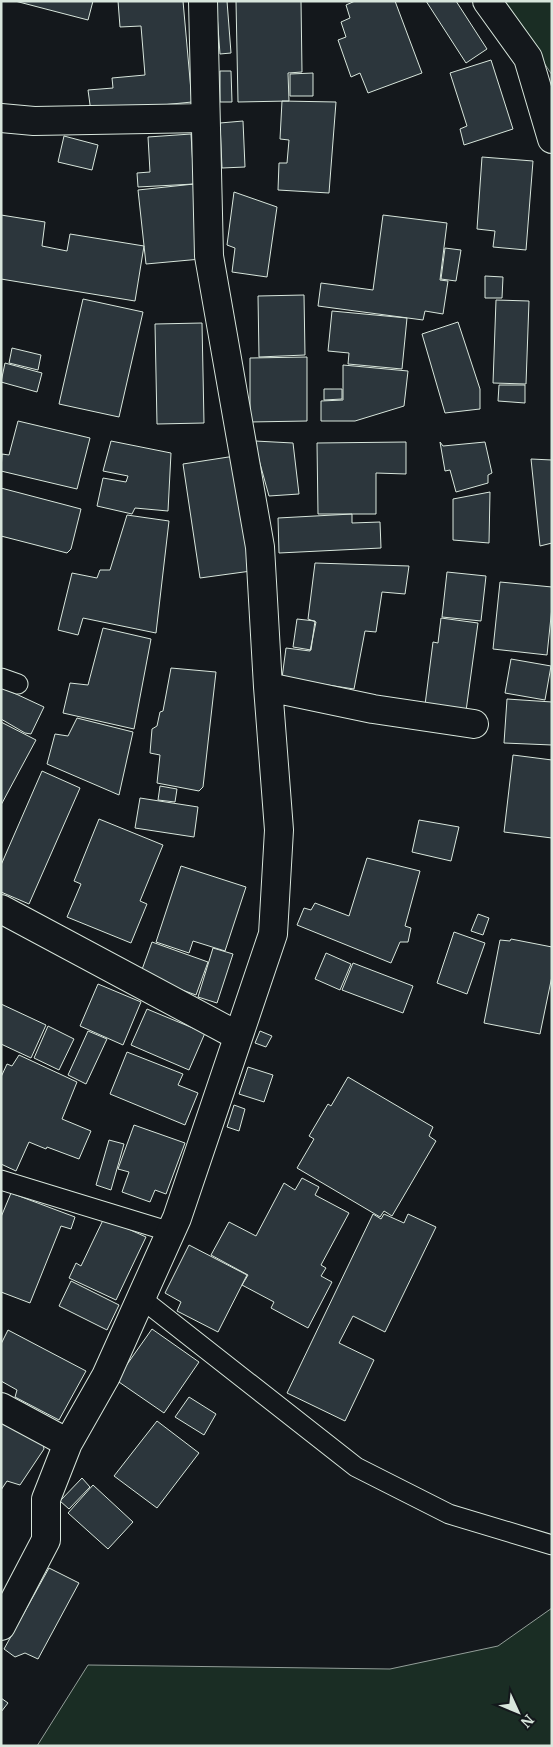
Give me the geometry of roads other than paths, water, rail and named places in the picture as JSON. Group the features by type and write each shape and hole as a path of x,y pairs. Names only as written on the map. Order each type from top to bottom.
{"street":[{"path":"1,1626 46,1540 46,1499 68,1443 106,1376 171,1232 273,934 279,830 260,547 209,256 203,1"},
{"path":"487,1 528,58 552,139"},
{"path":"1,118 34,121 206,118"},
{"path":"268,687 373,709 474,724"},
{"path":"5,919 238,1036"},
{"path":"1,1407 68,1443"}],"lane":[{"path":"1,1180 171,1232"},
{"path":"142,1299 356,1467 450,1514 552,1545"}]}
